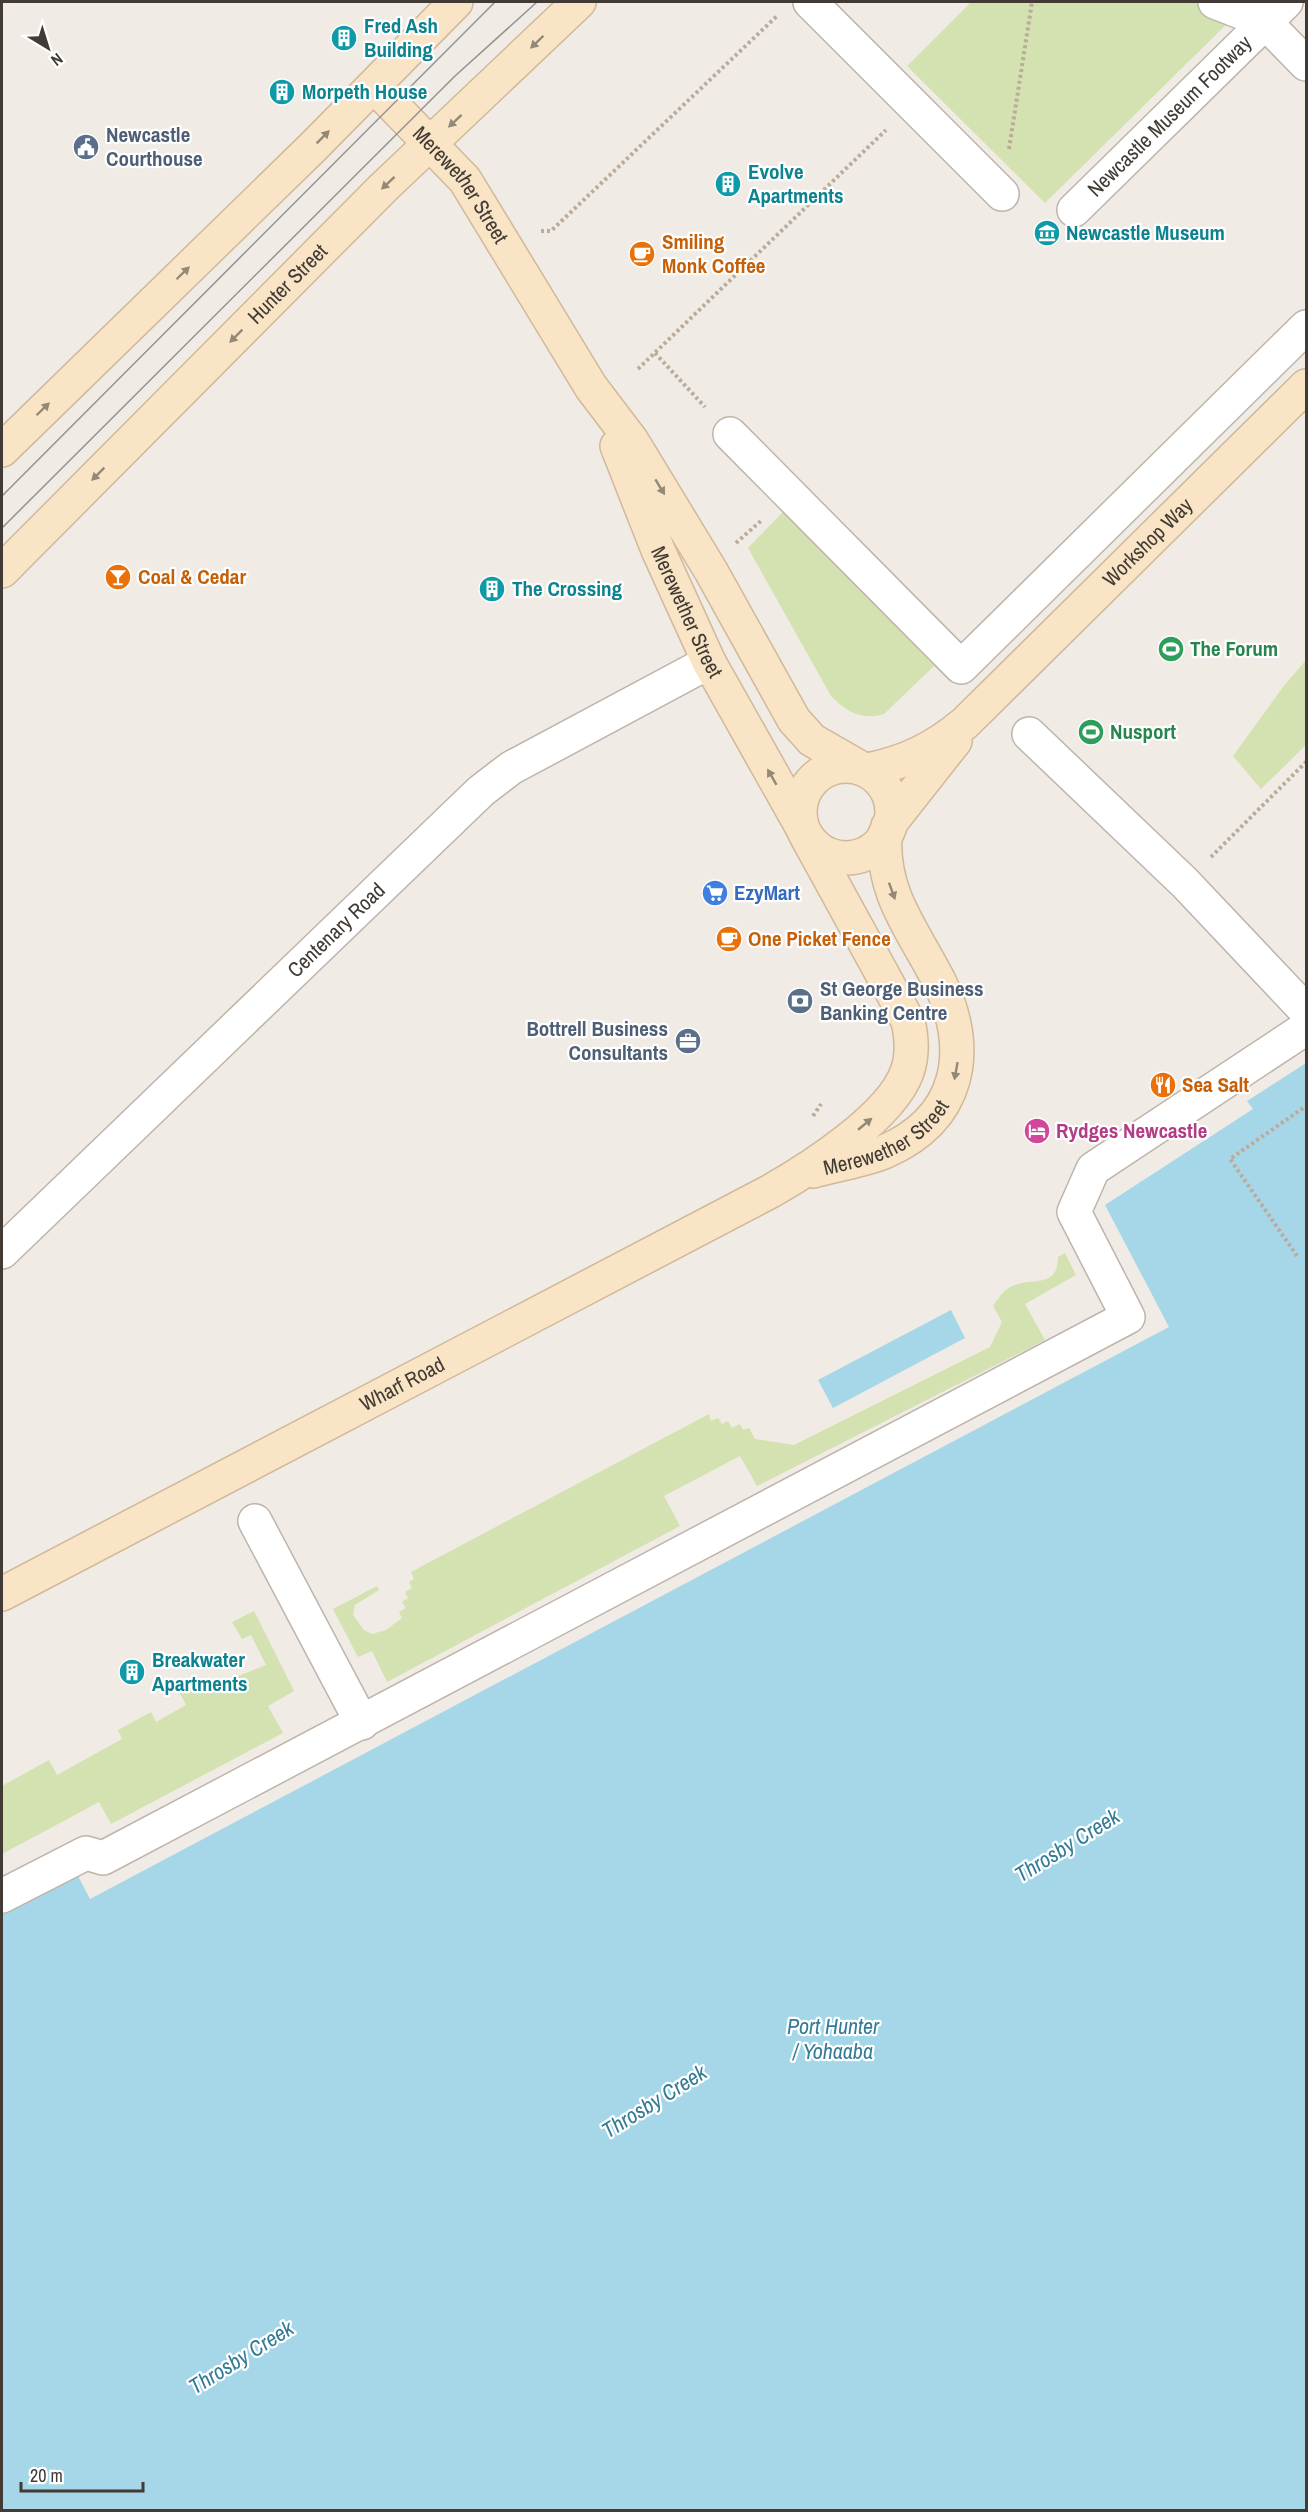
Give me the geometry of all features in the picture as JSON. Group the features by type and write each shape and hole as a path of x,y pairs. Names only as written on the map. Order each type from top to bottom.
{"main road":[{"path":"2,450 374,86 456,2"},
{"name":"Hunter Street","path":"2,571 384,187 579,2"},
{"name":"Merewether Street","path":"374,86 465,180 591,387 632,441 711,571 794,720 813,740 864,769"},
{"name":"Workshop Way","path":"864,769 905,761 933,747 991,699 1306,386"},
{"name":"Merewether Street","path":"591,387 658,550 709,662 908,1021 912,1047 906,1073 884,1107 802,1173"},
{"path":"709,662 750,641"},
{"name":"Workshop Way","path":"887,830 991,699"},
{"path":"831,768 864,769 884,785 889,796 891,808 887,830 873,849 848,859 828,855 805,832 800,800 810,782 831,768"},
{"name":"Merewether Street","path":"802,1173 883,1152 903,1142 919,1131 938,1111 954,1082 958,1055 953,1021 938,981 894,898 884,857 887,830"},
{"name":"Wharf Road","path":"2,1594 802,1173"}],"street":[{"name":"Newcastle Museum Footway","path":"1215,2 1275,11"},
{"path":"797,6 913,105 1002,194"},
{"path":"1275,11 1306,64"},
{"name":"Newcastle Museum Footway","path":"1074,210 1275,11"},
{"path":"730,434 961,667 1306,327"},
{"name":"Centenary Road","path":"2,1251 481,791 512,768 709,662"},
{"path":"1029,734 1185,883 1306,1011"},
{"path":"2,1896 86,1853 103,1858 1128,1317 1074,1212 1093,1169 1306,1028"},
{"path":"255,1521 362,1723"}],"path":[{"path":"1002,194 1032,2"},
{"path":"551,231 797,6"},
{"path":"638,369 913,105"},
{"path":"655,353 730,434"},
{"path":"1185,883 1306,762"},
{"path":"1297,1256 1230,1159 1306,1106"}],"green space":[{"path":"971,2 1238,2 1244,7 1045,203 907,66"},
{"path":"784,511 934,666 884,714 868,716 855,713 842,706 831,696 748,548"},
{"path":"1306,660 1306,745 1261,789 1233,756 1283,687"},
{"path":"1065,1253 1076,1275 1025,1304 1045,1340 757,1486 740,1456 664,1496 680,1526 387,1682 372,1651 358,1657 333,1609 377,1586 379,1590 355,1605 353,1615 364,1630 372,1634 386,1630 402,1618 399,1612 406,1608 402,1602 408,1598 405,1592 412,1588 409,1582 414,1579 411,1572 709,1414 711,1421 718,1418 722,1424 728,1421 732,1428 740,1424 743,1430 749,1428 755,1439 794,1445 990,1347 1002,1322 993,1306 1001,1294 1006,1289 1020,1283 1049,1278 1057,1267 1058,1257"},
{"path":"254,1611 294,1691 268,1706 283,1733 111,1824 99,1802 2,1854 2,1786 49,1760 57,1775 122,1739 118,1730 151,1712 156,1722 186,1705 180,1693 209,1679 213,1686 266,1665 251,1635 242,1639 232,1622"}],"water":[{"name":"Port Hunter / Yohaaba","path":"1306,1063 1306,2510 2,2510 2,1915 78,1876 90,1899 1169,1327 1105,1205 1253,1109 1247,1101"},
{"path":"951,1310 965,1338 833,1408 818,1380"}],"tram line":[{"path":"2,496 495,2"},
{"path":"2,528 455,76 537,2"}],"place":[{"name":"Fred Ash Building","path":"344,38"},
{"name":"Morpeth House","path":"282,92"},
{"name":"Newcastle Courthouse","path":"86,147"},
{"name":"Evolve Apartments","path":"728,184"},
{"name":"Newcastle Museum","path":"1047,233"},
{"name":"Smiling Monk Coffee","path":"642,254"},
{"name":"Coal & Cedar","path":"118,577"},
{"name":"The Crossing","path":"492,589"},
{"name":"The Forum","path":"1171,649"},
{"name":"Nusport","path":"1091,732"},
{"name":"EzyMart","path":"715,893"},
{"name":"One Picket Fence","path":"729,939"},
{"name":"St George Business Banking Centre","path":"800,1001"},
{"name":"Bottrell Business Consultants","path":"688,1041"},
{"name":"Sea Salt","path":"1163,1085"},
{"name":"Rydges Newcastle","path":"1037,1131"},
{"name":"Breakwater Apartments","path":"132,1672"}],"water label":[{"name":"Throsby Creek","path":"1067,1845"},
{"name":"Throsby Creek","path":"654,2101"},
{"name":"Throsby Creek","path":"241,2357"}]}
